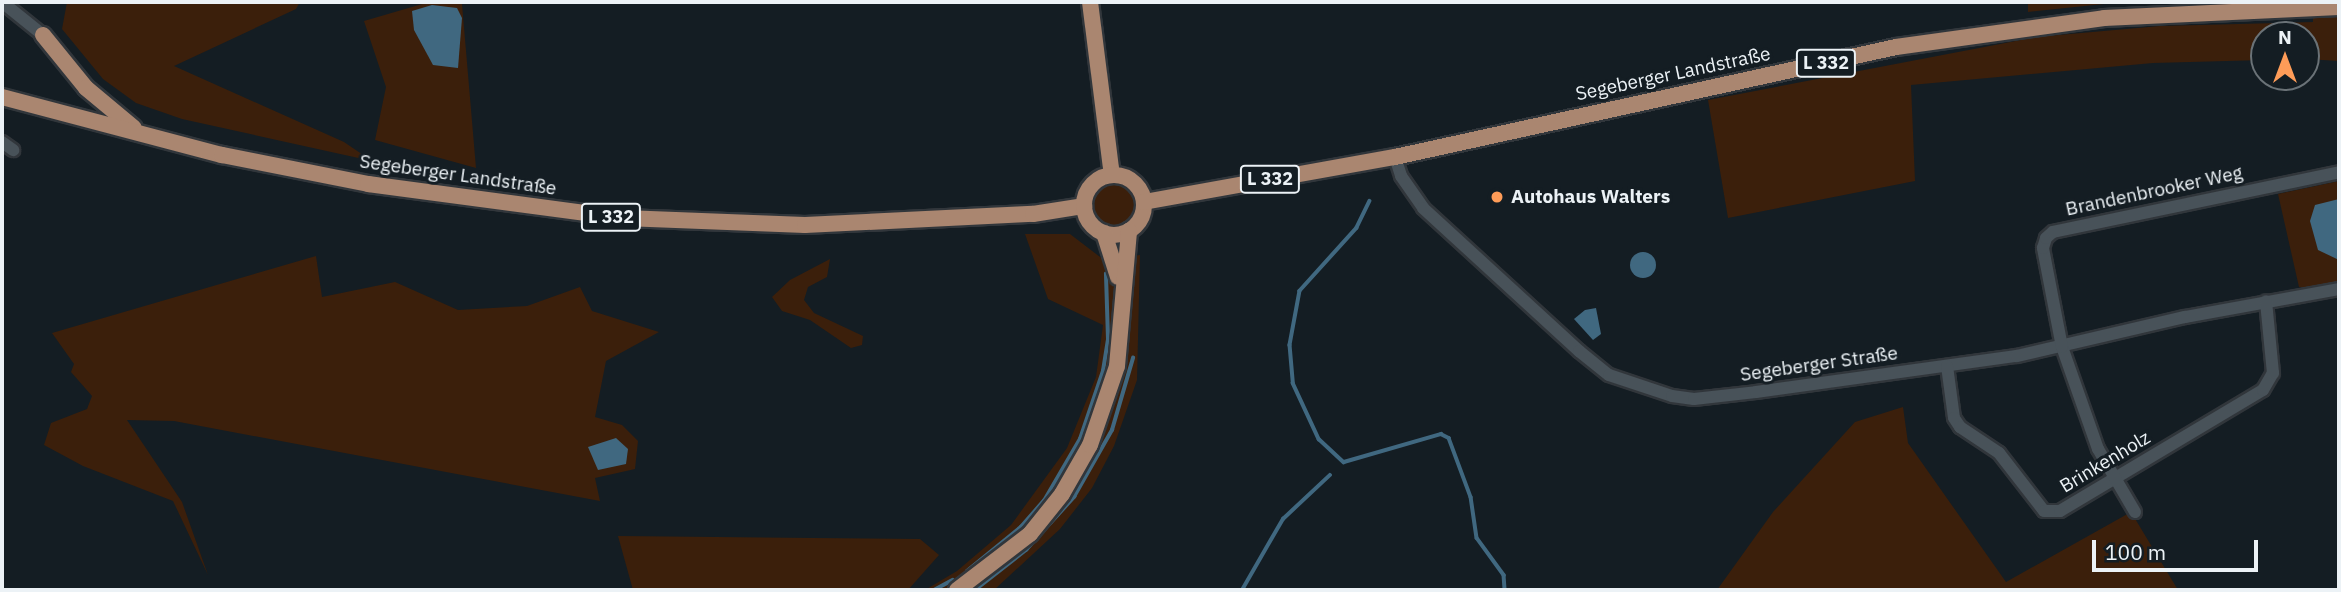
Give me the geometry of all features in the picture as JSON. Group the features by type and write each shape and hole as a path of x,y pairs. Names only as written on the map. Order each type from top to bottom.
{"main road":[{"path":"1090,2 1112,175"},
{"name":"Segeberger Landstraße","path":"1144,202 1395,157 1896,47 2043,25 2262,8 2339,7"},
{"path":"43,35 86,88 145,136"},
{"name":"Segeberger Landstraße","path":"2,97 145,136 380,186 659,221 902,223 1084,206"},
{"path":"957,590 1030,534 1079,468 1103,415 1117,366 1129,231 1141,219 1144,202 1132,181 1112,175 1093,184 1084,206 1090,223 1104,233 1122,293"},
{"path":"1104,233 1129,231"}],"street":[{"path":"2,2 43,35"},
{"path":"2,142 13,150"},
{"name":"Segeberger Straße","path":"1395,157 1401,176 1423,208 1579,351 1609,375 1636,387 1694,399 1947,366 2062,347 2266,301 2339,289"},
{"name":"Brandenbrooker Weg","path":"2136,512 2091,432 2062,347 2043,247 2053,232 2339,172"},
{"name":"Brinkenholz","path":"1947,366 1954,418 1960,427 1999,453 2044,511 2060,511 2263,390 2273,373 2266,301"}],"shaded area":[{"path":"67,2 300,2 296,9 174,66 344,142 372,161 182,119 136,103 103,79 62,29"},
{"path":"429,2 462,4 476,168 375,140 386,87 364,21"},
{"path":"2028,2 2123,2 2028,12"},
{"path":"2313,2 2339,2 2339,61 2320,60 2320,21 2313,21"},
{"path":"2250,24 2250,60 2153,63 1911,85 1915,181 1728,218 1708,100 2036,37 2160,26"},
{"path":"2339,181 2339,282 2311,289 2299,287 2278,194"},
{"path":"1114,183 1130,189 1136,205 1130,221 1114,227 1098,221 1092,205 1098,189"},
{"path":"1025,234 1070,234 1104,260 1140,255 1137,380 1114,446 1092,488 1060,529 994,590 925,590 957,571 1011,525 1067,448 1096,377 1103,325 1048,299"},
{"path":"316,256 322,297 395,282 458,310 527,306 580,287 592,311 659,332 606,361 595,417 622,425 638,441 635,469 595,478 600,501 174,421 127,420 182,502 208,575 173,501 83,466 44,445 51,423 87,409 92,396 71,372 74,364 52,333"},
{"path":"830,259 827,277 808,287 804,300 814,313 863,336 862,345 851,348 810,320 782,311 772,297 790,280"},
{"path":"1903,407 1908,443 2006,582 2131,512 2178,590 1717,590 1773,512 1855,422"},
{"path":"618,536 920,539 939,555 908,590 633,590"}],"water":[{"path":"432,5 457,8 462,18 458,68 433,65 414,30 412,11"},
{"path":"2339,199 2339,260 2318,250 2310,221 2315,205"},
{"path":"1643,252 1652,256 1656,265 1652,274 1643,278 1634,274 1630,265 1634,256"},
{"path":"1596,308 1601,334 1593,340 1574,319 1585,310"},
{"path":"616,438 628,449 626,464 598,470 588,447"}],"waterway":[{"path":"1370,201 1357,228 1300,291 1290,345 1293,383 1319,439 1344,462 1441,434 1449,438 1471,497 1477,538 1504,575 1505,590"},
{"path":"967,571 1021,527 1044,501 1080,439 1103,371 1108,339 1106,274"},
{"path":"975,590 1026,550 1074,497 1112,430 1133,358"},
{"path":"1242,590 1283,519 1330,475"},
{"path":"934,590 953,580"}],"place":[{"name":"Autohaus Walters","path":"1497,197"}]}
